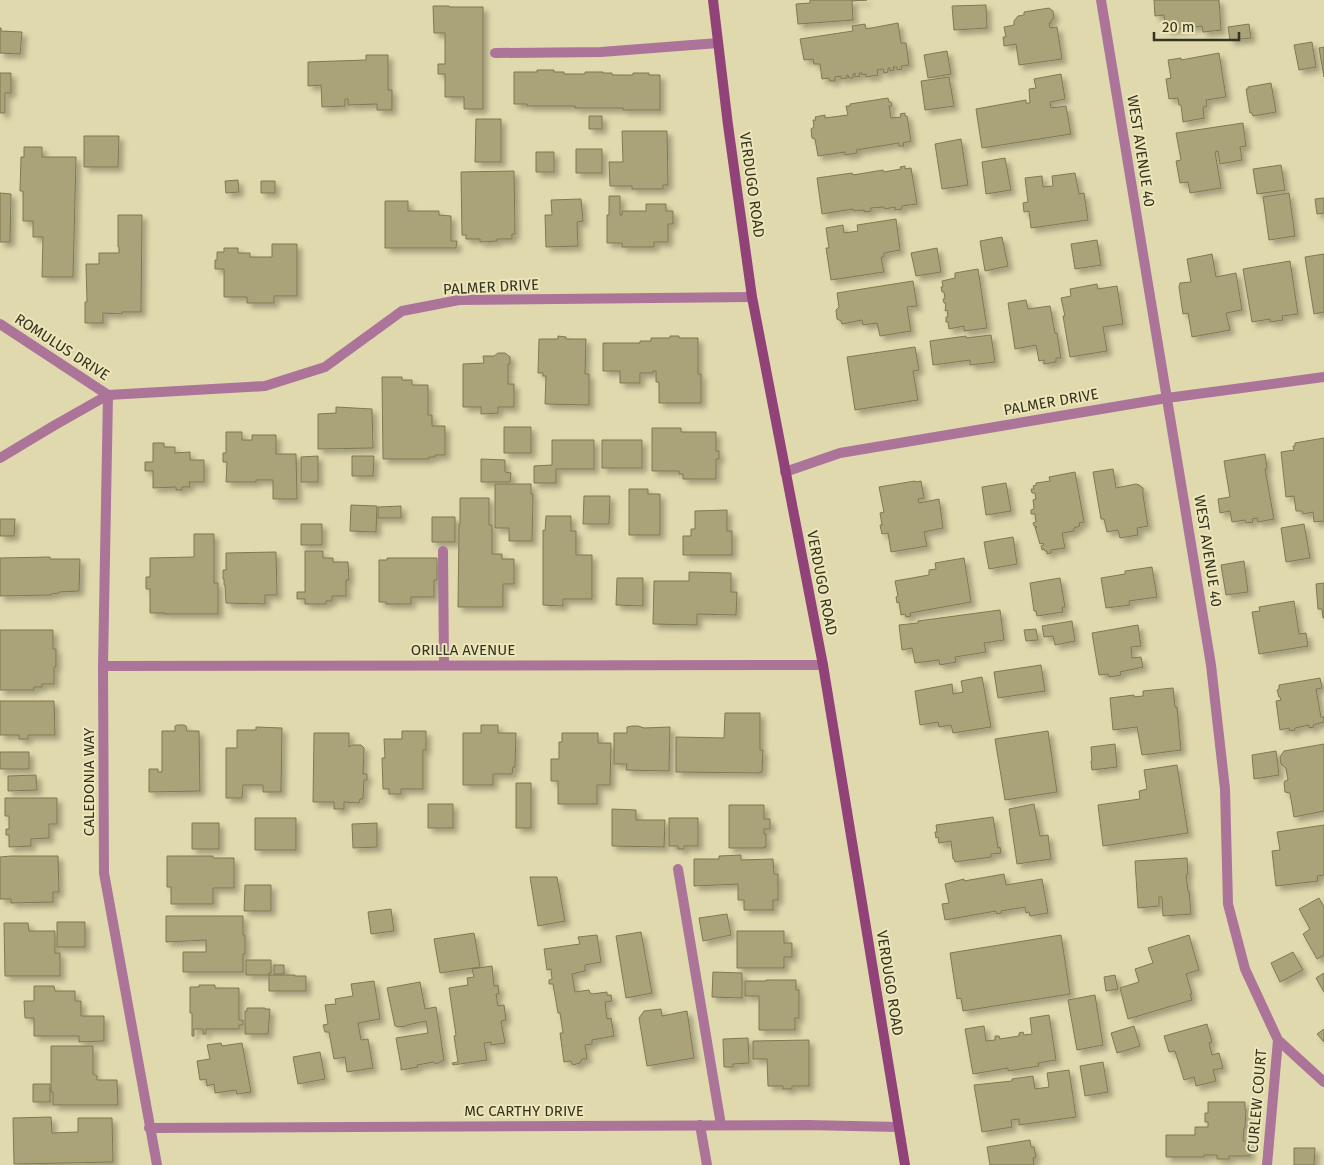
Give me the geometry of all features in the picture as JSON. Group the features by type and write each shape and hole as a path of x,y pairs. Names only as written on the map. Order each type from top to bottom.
{"main road":[{"name":"VERDUGO ROAD","path":"713,3 752,297 823,665 905,1165"}],"street":[{"name":"WEST AVENUE 40","path":"1101,0 1211,665 1224,789 1228,904 1245,969 1278,1040 1324,1082"},
{"path":"495,53 601,52 718,43"},
{"name":"PALMER DRIVE","path":"0,458 108,395 264,386 325,367 402,311 459,300 752,297"},
{"name":"ROMULUS DRIVE","path":"0,324 108,395"},
{"name":"PALMER DRIVE","path":"786,472 840,453 1167,398 1324,377"},
{"name":"CALEDONIA WAY","path":"108,395 103,666 104,873 157,1165"},
{"path":"443,551 444,665"},
{"name":"ORILLA AVENUE","path":"103,666 823,665"},
{"path":"678,869 721,1125"},
{"name":"CURLEW COURT","path":"1267,1165 1278,1040"},
{"path":"700,1125 707,1165"},
{"name":"MC CARTHY DRIVE","path":"149,1128 700,1125 898,1127"}],"building":[{"path":"810,0 867,0 852,1 853,20 798,24 796,4 810,3"},
{"path":"1154,0 1219,0 1221,30 1203,32 1202,26 1166,30 1164,15 1155,16"},
{"path":"986,5 987,28 954,30 952,6"},
{"path":"433,6 483,7 483,109 464,109 464,97 445,97 445,74 438,74 438,64 445,64 445,33 434,33"},
{"path":"1049,8 1053,11 1054,18 1049,23 1050,28 1057,27 1062,59 1019,65 1016,44 1004,46 1003,37 1006,37 1004,27 1014,25 1014,21 1018,16 1024,15 1024,12"},
{"path":"898,23 901,43 906,43 909,65 901,66 902,69 897,70 897,67 893,67 894,70 890,71 890,68 888,68 888,72 884,73 883,69 877,70 878,75 866,77 866,74 862,75 862,73 859,73 860,76 855,77 855,73 853,78 849,78 847,75 847,78 835,77 835,81 830,81 829,78 822,79 820,64 814,64 813,59 804,60 800,39 853,31 852,26 865,24 866,29"},
{"path":"1249,24 1251,38 1230,40 1228,27"},
{"path":"0,28 1,31 22,32 20,54 0,53"},
{"path":"1312,42 1316,67 1299,70 1294,45"},
{"path":"1324,47 1324,77 1319,48"},
{"path":"947,51 951,74 928,78 924,55"},
{"path":"1219,53 1226,97 1206,100 1207,106 1203,107 1204,118 1183,122 1181,105 1179,105 1178,98 1169,99 1166,79 1171,78 1168,60 1181,58 1181,60"},
{"path":"366,55 388,55 388,90 392,90 392,110 377,110 377,104 348,105 348,99 345,99 345,106 322,107 321,85 308,86 308,62 366,60"},
{"path":"537,70 554,70 554,72 564,72 564,74 603,72 612,73 612,75 649,73 649,75 660,75 660,110 623,110 623,108 575,108 575,106 527,106 527,104 514,104 514,72 537,72"},
{"path":"0,73 11,73 11,93 5,93 5,113 0,113"},
{"path":"1061,74 1065,99 1050,102 1051,108 1066,106 1071,134 982,148 976,109 1026,100 1026,103 1030,103 1029,89 1036,88 1034,79"},
{"path":"949,77 954,106 925,110 921,81"},
{"path":"1271,83 1276,112 1253,116 1250,113 1246,89"},
{"path":"888,98 892,106 889,106 891,118 901,117 900,114 905,113 905,116 907,116 911,141 903,143 904,146 899,146 899,143 856,150 857,153 845,155 845,152 818,156 811,129 814,127 813,120 816,120 815,117 825,115 825,118 848,115 846,106 850,106 850,104"},
{"path":"589,116 602,116 602,129 589,129"},
{"path":"476,119 501,119 501,162 475,162"},
{"path":"1243,123 1246,146 1240,147 1242,160 1220,164 1218,151 1215,152 1221,188 1190,193 1188,182 1180,183 1176,161 1181,160 1176,133"},
{"path":"622,131 667,131 668,185 663,185 663,189 632,189 632,186 610,186 609,162 623,162"},
{"path":"84,136 119,136 118,167 84,167"},
{"path":"961,139 968,185 942,189 935,144"},
{"path":"24,147 42,147 42,157 76,157 73,277 42,277 43,237 33,237 33,221 23,221 23,191 20,191 21,157 24,157"},
{"path":"576,149 602,149 602,173 576,173"},
{"path":"536,152 554,152 554,172 536,172"},
{"path":"1005,158 1011,190 986,194 982,162"},
{"path":"1281,165 1285,190 1257,194 1253,169"},
{"path":"905,166 905,169 911,168 917,204 902,206 902,209 895,210 895,207 885,209 884,207 871,208 871,211 864,212 864,210 854,211 853,209 822,214 817,178 883,170 884,172 901,169 900,167"},
{"path":"514,171 515,234 512,234 512,239 480,242 480,239 466,239 466,235 462,235 461,172"},
{"path":"1075,173 1079,194 1084,193 1088,220 1031,228 1029,211 1024,212 1023,203 1028,202 1025,178 1042,176 1043,187 1053,186 1052,176"},
{"path":"238,180 239,192 226,193 225,181"},
{"path":"261,181 275,181 275,193 261,193"},
{"path":"0,193 11,194 10,242 0,242"},
{"path":"1289,193 1295,236 1269,240 1263,197"},
{"path":"609,196 620,196 620,215 622,215 622,211 646,211 646,204 666,204 666,211 673,211 673,224 668,224 668,242 654,242 654,247 622,247 622,243 607,243"},
{"path":"1324,198 1324,213 1317,214 1315,199"},
{"path":"581,199 583,221 577,222 578,246 546,247 545,215 552,215 551,200"},
{"path":"385,201 408,201 408,211 439,211 439,215 451,216 451,241 457,241 456,248 385,248"},
{"path":"118,215 142,215 141,312 103,313 103,323 85,323 85,302 87,302 86,264 99,264 99,253 119,253"},
{"path":"896,219 900,250 884,253 884,257 881,257 884,272 831,280 826,248 829,248 826,228 843,225 844,233 858,231 857,225"},
{"path":"1002,237 1008,266 985,271 980,241"},
{"path":"1097,240 1101,265 1075,269 1071,244"},
{"path":"272,244 297,244 297,296 274,296 274,303 247,303 247,297 224,297 224,269 215,269 217,252 224,252 224,248 238,248 238,253 250,253 250,257 272,257"},
{"path":"937,248 941,272 916,276 911,253"},
{"path":"1212,254 1216,277 1236,273 1242,310 1226,313 1230,330 1192,337 1188,313 1183,314 1179,287 1180,283 1191,282 1187,259"},
{"path":"1324,254 1324,312 1314,314 1305,257"},
{"path":"1290,261 1298,314 1282,316 1283,320 1270,322 1270,319 1252,322 1243,269"},
{"path":"978,269 987,328 964,331 964,326 949,329 948,322 946,322 946,317 948,317 947,310 945,311 946,303 944,303 943,299 945,299 944,292 942,292 941,287 943,287 942,281 955,278 955,273"},
{"path":"913,281 917,306 907,307 911,331 880,336 877,323 863,325 862,320 842,324 837,319 836,310 839,307 837,293"},
{"path":"1097,284 1098,289 1117,286 1123,324 1103,327 1107,351 1070,357 1061,298 1071,296 1070,289"},
{"path":"1026,300 1028,309 1050,306 1061,358 1056,358 1056,362 1044,364 1044,360 1039,361 1036,345 1015,349 1008,303"},
{"path":"991,335 995,362 970,365 970,360 933,365 930,341"},
{"path":"558,336 566,337 566,339 586,339 585,374 589,374 589,405 545,404 546,376 543,376 543,373 538,373 539,339 558,339"},
{"path":"670,336 698,338 698,374 701,374 701,403 659,403 659,382 656,382 656,371 653,371 653,373 640,373 640,383 620,383 620,371 603,371 603,343 640,343 640,341 651,341 651,338 670,338"},
{"path":"915,347 919,370 913,371 918,400 855,410 847,357"},
{"path":"498,353 505,353 510,357 508,384 514,384 514,407 498,407 498,413 481,414 481,407 463,407 463,364 484,363 483,356 494,356"},
{"path":"382,377 402,377 402,380 412,380 412,385 428,385 428,415 432,415 432,426 445,426 445,455 435,455 435,457 429,457 429,459 383,459"},
{"path":"336,407 372,409 373,448 318,449 318,414 336,413"},
{"path":"504,427 531,427 531,453 504,453"},
{"path":"652,428 681,428 681,432 716,432 716,451 719,451 719,459 716,459 716,479 683,479 683,474 679,474 679,471 652,471"},
{"path":"226,432 242,432 242,440 252,440 252,435 276,435 276,454 296,454 297,499 273,499 273,480 226,482 227,462 223,462 223,453 226,453"},
{"path":"1324,438 1324,521 1314,522 1313,512 1303,514 1302,511 1296,511 1294,496 1286,497 1281,452 1294,450 1293,446 1295,446 1295,443"},
{"path":"552,440 594,440 594,469 556,469 556,483 534,483 534,466 552,465"},
{"path":"602,440 642,440 642,468 602,468"},
{"path":"153,443 164,443 164,447 175,447 175,453 190,452 190,460 204,460 204,482 189,482 190,487 182,487 182,490 176,490 176,487 153,488 153,471 145,471 145,462 153,462"},
{"path":"1265,454 1267,468 1265,469 1274,519 1258,522 1257,518 1252,519 1253,522 1246,523 1245,520 1232,522 1230,511 1220,513 1218,499 1230,497 1224,461"},
{"path":"318,456 318,482 301,482 301,457"},
{"path":"352,456 374,456 373,476 352,476"},
{"path":"481,459 505,460 505,472 511,473 510,482 481,482"},
{"path":"1113,469 1116,488 1136,484 1143,488 1148,526 1137,528 1138,535 1120,538 1118,530 1107,532 1104,519 1101,519 1093,472"},
{"path":"1075,472 1084,522 1079,523 1080,526 1074,528 1074,531 1062,533 1065,548 1051,550 1051,553 1047,554 1047,551 1042,550 1041,546 1044,545 1043,543 1040,544 1035,527 1037,527 1033,523 1036,522 1035,514 1031,514 1031,510 1034,509 1033,500 1036,499 1035,493 1032,493 1031,489 1034,489 1033,486 1036,483 1050,481 1049,477"},
{"path":"921,481 924,498 918,499 919,503 939,499 943,528 924,532 927,546 891,552 888,533 882,534 880,525 882,525 880,513 884,512 879,487"},
{"path":"1006,483 1011,511 986,515 982,487"},
{"path":"495,484 531,484 531,494 533,494 532,541 509,541 509,528 495,528"},
{"path":"629,489 648,489 648,494 660,494 660,535 629,535"},
{"path":"584,496 610,496 609,524 583,524"},
{"path":"460,498 489,498 489,525 492,525 492,554 502,554 502,559 514,559 514,584 503,584 503,607 458,607"},
{"path":"351,505 377,506 376,532 350,531"},
{"path":"401,506 401,518 378,518 378,507"},
{"path":"727,510 727,531 732,531 732,555 683,555 683,536 691,536 691,529 695,529 695,511"},
{"path":"546,516 571,516 571,531 576,531 576,555 592,555 592,599 563,599 563,606 543,605 543,530 545,531"},
{"path":"432,517 455,517 455,542 432,542"},
{"path":"0,519 15,519 14,536 0,536"},
{"path":"301,524 322,524 322,545 301,545"},
{"path":"1304,524 1310,558 1286,562 1281,528"},
{"path":"194,534 214,534 214,583 218,583 218,614 150,613 150,589 146,589 146,577 150,577 150,558 194,557"},
{"path":"1013,537 1017,564 989,569 984,542"},
{"path":"305,551 323,551 323,558 333,558 333,562 348,562 349,580 346,580 346,596 332,596 332,601 326,601 326,604 305,604 305,599 297,599 297,592 305,592"},
{"path":"276,552 277,595 265,595 265,604 226,603 223,570 226,570 226,553"},
{"path":"50,557 50,559 80,559 79,591 59,592 51,595 0,596 0,558"},
{"path":"387,558 437,558 437,580 434,580 434,597 411,597 411,604 386,604 386,602 379,602 379,560 387,560"},
{"path":"964,558 971,602 910,613 911,616 906,617 905,614 901,615 899,602 897,603 896,597 898,596 895,581 929,575 929,570 936,569 935,563"},
{"path":"1244,561 1248,592 1226,595 1221,565"},
{"path":"1152,567 1157,597 1129,601 1130,605 1106,608 1101,578 1125,574 1125,571"},
{"path":"689,572 731,573 731,592 737,592 736,615 697,614 697,625 653,624 654,581 689,581"},
{"path":"617,578 643,578 643,606 616,605"},
{"path":"1060,578 1065,607 1062,607 1063,612 1037,616 1036,611 1034,611 1030,583"},
{"path":"1324,583 1323,618 1322,609 1318,609 1316,584"},
{"path":"1294,601 1299,634 1306,633 1308,646 1259,654 1252,612 1260,611 1259,607"},
{"path":"1000,610 1004,640 984,643 986,652 955,657 956,662 940,665 939,660 915,663 912,648 902,650 899,625"},
{"path":"1072,621 1075,641 1055,645 1053,636 1044,637 1042,626"},
{"path":"1138,625 1141,646 1131,647 1132,658 1141,657 1143,667 1120,672 1121,675 1109,677 1108,674 1099,675 1092,633"},
{"path":"1036,629 1038,640 1026,641 1024,630"},
{"path":"0,630 53,630 53,649 56,649 54,684 42,684 42,687 34,687 34,690 0,690"},
{"path":"1041,665 1045,691 998,698 994,672"},
{"path":"982,677 991,727 953,733 951,725 939,727 938,722 920,725 915,691 952,684 953,694 963,692 961,681"},
{"path":"1320,678 1322,688 1316,689 1321,717 1324,717 1324,722 1309,728 1309,725 1290,731 1289,728 1280,730 1276,701 1281,700 1277,690 1279,685"},
{"path":"1173,688 1175,707 1177,707 1181,750 1142,755 1137,727 1113,730 1110,698 1134,695 1134,697 1143,696 1143,691"},
{"path":"0,701 54,701 55,735 28,735 28,739 19,739 19,735 0,735"},
{"path":"725,713 760,713 760,750 763,750 762,772 676,772 676,737 724,738"},
{"path":"481,725 498,725 498,733 516,733 515,767 513,767 512,774 493,774 493,785 463,785 463,733 481,733"},
{"path":"175,726 186,726 187,731 199,731 200,791 149,792 149,769 158,769 158,772 162,772 162,731 175,731"},
{"path":"256,727 282,728 281,792 263,792 263,785 243,785 242,798 226,798 226,748 237,748 237,730 256,730"},
{"path":"627,727 644,728 670,727 669,771 626,770 627,764 614,764 614,733 627,733"},
{"path":"402,731 426,731 426,750 423,750 423,789 401,789 401,794 389,794 389,789 383,789 382,758 385,758 384,739 402,739"},
{"path":"1048,731 1057,792 1005,800 995,739"},
{"path":"314,733 349,733 349,747 361,745 364,748 363,774 367,774 367,780 364,780 363,799 360,799 359,803 344,802 344,809 334,809 334,802 313,802"},
{"path":"562,733 598,733 598,743 611,743 610,785 597,785 597,804 558,804 558,781 551,781 551,759 559,759 559,742 562,742"},
{"path":"1115,744 1117,767 1092,770 1091,747"},
{"path":"1324,744 1324,811 1294,817 1290,793 1285,792 1284,783 1288,780 1286,768 1281,764 1280,757 1284,751"},
{"path":"1276,751 1279,775 1254,779 1252,755"},
{"path":"0,752 29,752 29,769 0,769"},
{"path":"1177,765 1188,833 1103,846 1098,805 1140,799 1139,791 1147,789 1144,770"},
{"path":"36,775 37,790 8,791 8,776"},
{"path":"516,783 531,783 531,828 516,828"},
{"path":"5,798 57,798 57,824 49,824 49,838 31,839 31,846 9,847 9,835 6,835 6,829 9,829 9,816 5,816"},
{"path":"428,804 453,804 453,828 428,828"},
{"path":"1034,804 1040,836 1048,835 1051,859 1017,864 1009,809"},
{"path":"729,805 764,805 764,819 770,819 770,829 764,829 766,847 729,848"},
{"path":"612,809 636,810 636,820 665,820 664,847 612,846"},
{"path":"993,817 998,848 1000,847 1001,853 991,854 991,857 955,862 951,841 939,843 938,837 936,838 936,825"},
{"path":"255,818 296,818 296,850 255,850"},
{"path":"669,818 698,818 698,846 684,846 684,849 678,849 678,846 669,846"},
{"path":"192,823 219,823 219,849 192,849"},
{"path":"377,823 377,847 353,848 352,824"},
{"path":"1324,825 1324,875 1317,876 1318,881 1276,886 1272,851 1280,850 1277,832"},
{"path":"741,855 741,860 773,859 774,874 778,874 778,900 773,900 773,910 744,910 744,900 738,900 738,884 694,886 694,859 719,859 719,856"},
{"path":"58,856 59,892 53,892 53,902 11,903 11,899 0,899 0,857"},
{"path":"167,856 234,858 234,888 213,888 213,904 171,904 171,887 167,887"},
{"path":"1187,858 1188,874 1186,875 1191,914 1163,916 1162,897 1159,897 1159,906 1138,908 1135,861"},
{"path":"1004,874 1006,885 1042,879 1048,913 1030,916 1029,912 1026,913 1025,907 1001,911 1002,913 997,914 996,911 945,920 942,904 949,903 945,884 964,879 964,881"},
{"path":"530,877 557,877 565,921 538,926"},
{"path":"245,885 271,885 271,911 244,911"},
{"path":"1319,898 1324,907 1324,955 1317,959 1303,934 1310,929 1299,909"},
{"path":"391,909 394,931 371,934 368,912"},
{"path":"727,914 731,935 703,941 699,918"},
{"path":"166,916 243,916 245,954 243,954 243,972 183,972 183,952 206,952 206,940 166,942"},
{"path":"57,922 85,922 85,947 57,947"},
{"path":"4,923 28,923 29,931 55,931 55,953 60,953 60,976 5,976"},
{"path":"737,931 784,931 784,943 792,943 792,957 784,957 784,968 737,968"},
{"path":"641,932 652,993 626,998 616,936"},
{"path":"474,933 480,967 440,973 434,939"},
{"path":"597,935 601,962 585,965 585,971 572,974 575,992 589,990 592,994 607,992 607,995 611,995 612,1001 605,1002 607,1019 611,1018 614,1036 592,1040 592,1044 585,1045 587,1059 582,1059 580,1063 573,1065 571,1061 564,1062 560,1033 563,1033 560,1013 558,1013 553,984 549,984 549,980 552,979 551,969 547,970 544,949 580,944 578,937"},
{"path":"1061,935 1070,994 963,1011 961,998 957,999 950,953"},
{"path":"1189,935 1199,970 1186,974 1192,1000 1128,1019 1120,988 1139,982 1135,969 1153,963 1148,948"},
{"path":"1293,952 1303,970 1280,982 1271,963"},
{"path":"246,960 271,960 271,973 269,975 246,975"},
{"path":"274,965 284,965 284,974 274,974"},
{"path":"492,966 494,986 498,985 499,994 496,994 498,1006 504,1005 506,1020 501,1021 505,1043 491,1045 491,1042 484,1043 487,1060 453,1065 452,1063 458,1062 449,988 468,985 467,978 474,977 472,969"},
{"path":"713,972 742,973 742,998 712,997"},
{"path":"1324,973 1324,992 1316,978"},
{"path":"269,975 306,976 306,991 269,991"},
{"path":"1115,975 1118,989 1106,991 1104,977"},
{"path":"796,980 796,990 799,990 799,1018 795,1018 795,1030 759,1030 759,996 745,996 745,981"},
{"path":"374,981 380,1019 358,1023 361,1040 368,1039 373,1068 347,1072 345,1057 334,1059 329,1032 325,1032 323,1025 328,1024 325,1005 336,1004 335,999 353,996 351,984"},
{"path":"420,982 425,1009 436,1007 444,1060 436,1064 434,1062 401,1070 396,1038 428,1033 426,1021 406,1026 395,1026 387,988"},
{"path":"199,985 215,985 215,988 239,988 239,1020 243,1020 243,1025 239,1025 239,1029 206,1029 206,1034 203,1034 203,1029 194,1029 194,1036 192,1036 190,987 199,987"},
{"path":"34,986 54,986 55,991 75,991 75,1001 81,1001 81,1016 104,1016 104,1041 79,1042 79,1036 34,1036 34,1018 25,1018 24,1001 34,1001"},
{"path":"1095,995 1103,1045 1077,1050 1068,1000"},
{"path":"247,1008 270,1009 268,1034 245,1034 245,1011 247,1011"},
{"path":"661,1009 662,1016 687,1011 694,1058 647,1066 639,1018 644,1011"},
{"path":"1049,1015 1056,1060 1038,1063 1039,1066 1008,1071 1008,1068 973,1074 965,1029 984,1026 986,1041 995,1040 995,1036 999,1036 1000,1039 1019,1036 1019,1033 1023,1032 1024,1035 1032,1034 1030,1018"},
{"path":"1207,1024 1212,1042 1209,1043 1212,1055 1219,1053 1223,1068 1213,1070 1216,1081 1196,1086 1194,1077 1184,1080 1175,1051 1169,1052 1164,1036"},
{"path":"1134,1026 1140,1046 1117,1053 1111,1033"},
{"path":"1324,1029 1324,1042 1317,1034"},
{"path":"748,1038 749,1063 733,1064 733,1067 724,1067 723,1039"},
{"path":"809,1040 809,1086 792,1086 792,1089 783,1089 783,1086 768,1086 767,1059 753,1059 753,1041"},
{"path":"221,1043 222,1046 242,1043 251,1092 237,1094 236,1090 215,1093 214,1084 207,1086 206,1079 200,1080 197,1061 210,1059 207,1045"},
{"path":"51,1046 93,1046 93,1074 97,1076 97,1080 117,1080 118,1105 53,1105 53,1092 51,1092"},
{"path":"320,1052 325,1079 298,1084 293,1057"},
{"path":"1103,1062 1108,1092 1085,1096 1080,1066"},
{"path":"1069,1070 1076,1117 1019,1125 1019,1119 1011,1120 1012,1127 982,1132 974,1085 1012,1081 1012,1079 1033,1076 1035,1089 1049,1087 1047,1073"},
{"path":"33,1084 50,1084 50,1102 33,1102"},
{"path":"1208,1102 1245,1102 1243,1141 1250,1141 1250,1156 1229,1156 1229,1159 1217,1159 1217,1155 1166,1157 1166,1135 1195,1135 1195,1127 1208,1127 1208,1122 1205,1122 1205,1113 1208,1113"},
{"path":"51,1117 52,1133 78,1132 78,1118 112,1118 113,1162 14,1164 13,1118"},
{"path":"1030,1140 1036,1157 1033,1158 1034,1165 990,1165 987,1147"},
{"path":"1294,1148 1315,1148 1314,1165 1294,1165"}]}
